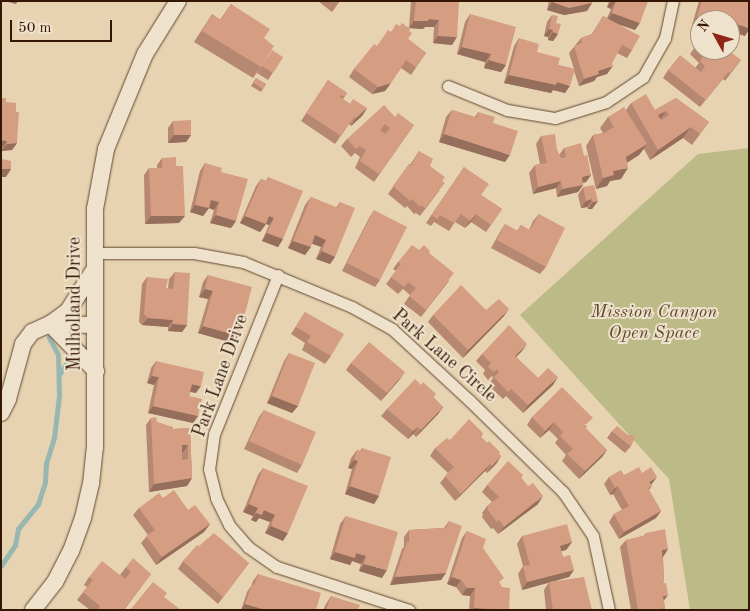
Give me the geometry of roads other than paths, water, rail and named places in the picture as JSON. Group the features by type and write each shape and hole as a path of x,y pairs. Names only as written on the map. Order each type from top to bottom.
{"main road":[{"name":"Mulholland Drive","path":"39,608 71,551 83,518 91,484 95,448 95,209 106,149 144,54 178,1"},
{"path":"1,413 8,399 23,344 32,332 50,324 68,311 94,270"},
{"path":"50,324 94,325"},
{"path":"50,324 96,371"}],"street":[{"path":"448,86 507,110 555,118 606,102 644,77 666,38 673,1"},
{"name":"Park Lane Circle","path":"95,252 194,253 243,262 352,307 392,329 470,400 563,492 593,536 609,610"},
{"name":"Park Lane Drive","path":"278,275 214,434 209,469 216,498 229,525 248,547 277,566 409,610"}],"waterway":[{"path":"1,566 15,545 18,529 38,504 45,482 46,464 54,438 59,396 58,355 49,338"},
{"path":"59,375 71,356"}],"park label":[{"name":"Mission Canyon Open Space","path":"654,323"}]}
